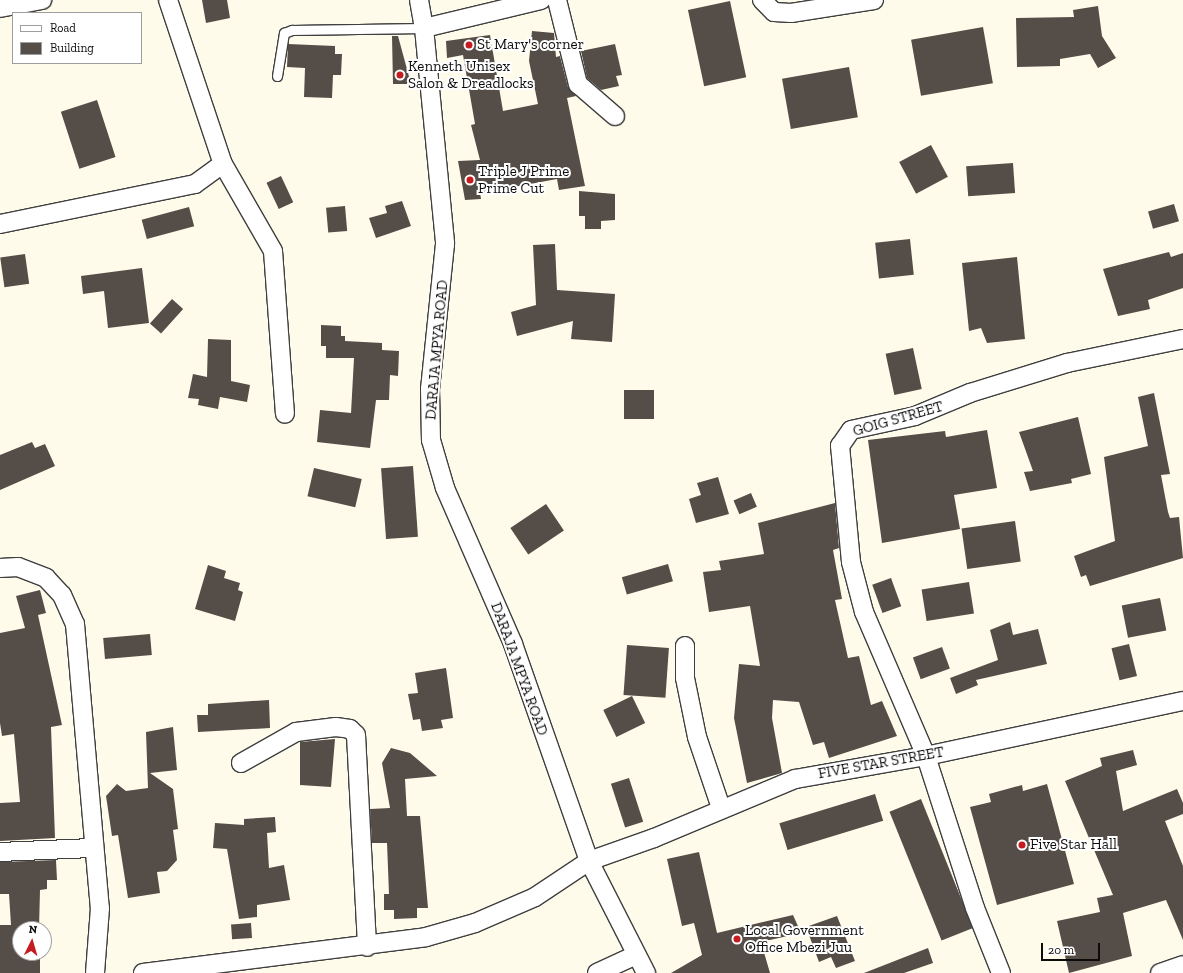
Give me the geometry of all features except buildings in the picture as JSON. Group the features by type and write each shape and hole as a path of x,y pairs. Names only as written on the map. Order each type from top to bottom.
{"street":[{"path":"0,8 42,0"},
{"path":"168,0 223,164 273,252 285,414"},
{"name":"DARAJA MPYA ROAD","path":"419,0 424,28 445,244 430,389 431,440 445,488 513,644 589,861 646,973"},
{"path":"424,28 541,0"},
{"path":"557,0 578,84 615,116"},
{"path":"762,0 774,12 791,13 874,0"},
{"path":"0,224 195,184 223,164"},
{"name":"GOIG STREET","path":"926,756 864,612 853,569 843,504 840,446 843,436 851,430 933,410 970,393 1067,363 1183,339"},
{"path":"0,568 18,567 46,578 62,595 75,624 93,848 100,908 95,973"},
{"path":"685,646 685,678 697,737 721,808"},
{"name":"FIVE STAR STREET","path":"143,973 367,946 426,937 475,923 535,897 589,861 654,838 721,808 795,779 926,756 1183,701"},
{"path":"241,763 296,732 309,729 336,727 350,729 356,735 367,946"},
{"path":"926,756 975,908 1001,973"},
{"path":"0,852 93,848"},
{"path":"597,973 636,955"},
{"path":"1160,973 1183,965"}],"lane":[{"path":"277,76 284,33 292,30 424,28"}],"place":[{"name":"St Mary's corner","path":"469,45"},
{"name":"Kenneth Unisex Salon & Dreadlocks","path":"400,75"},
{"name":"Triple J Prime Prime Cut","path":"470,180"},
{"name":"Five Star Hall","path":"1022,845"},
{"name":"Local Government Office Mbezi Juu","path":"737,939"}]}
